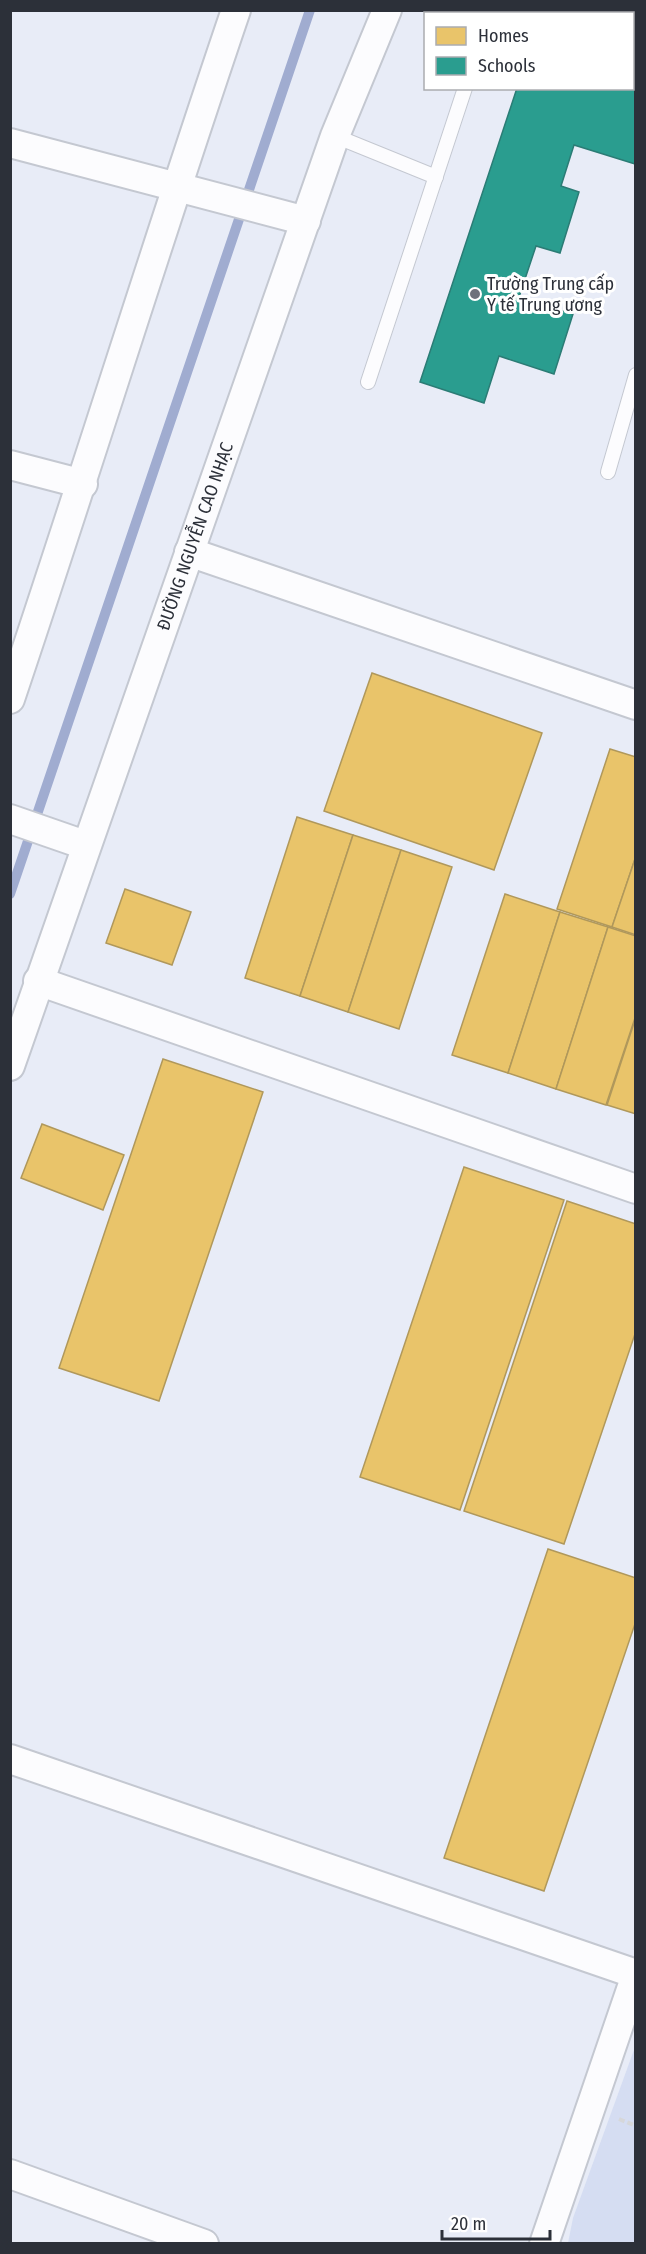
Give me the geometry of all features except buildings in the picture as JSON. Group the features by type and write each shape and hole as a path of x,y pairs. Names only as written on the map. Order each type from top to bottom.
{"street":[{"path":"10,699 83,484 176,185 236,10"},
{"name":"ĐƯỜNG NGUYỄN CAO NHẠC","path":"10,1066 38,981 73,841 189,552 292,217 335,136 387,10"},
{"path":"10,143 292,217"},
{"path":"10,465 83,484"},
{"path":"189,552 636,705"},
{"path":"10,819 73,841"},
{"path":"38,981 636,1189"},
{"path":"10,1759 636,1975 544,2244"},
{"path":"10,2174 204,2244"}],"lane":[{"path":"368,382 464,90"},
{"path":"335,136 436,177"},
{"path":"608,472 636,375"}],"path":[{"path":"613,2116 636,2126"}],"shaded area":[{"path":"635,2047 635,2243 568,2243 573,2218"}],"waterway":[{"path":"10,894 310,10"}],"place":[{"name":"Trường Trung cấp Y tế Trung ương","path":"475,294"}]}
